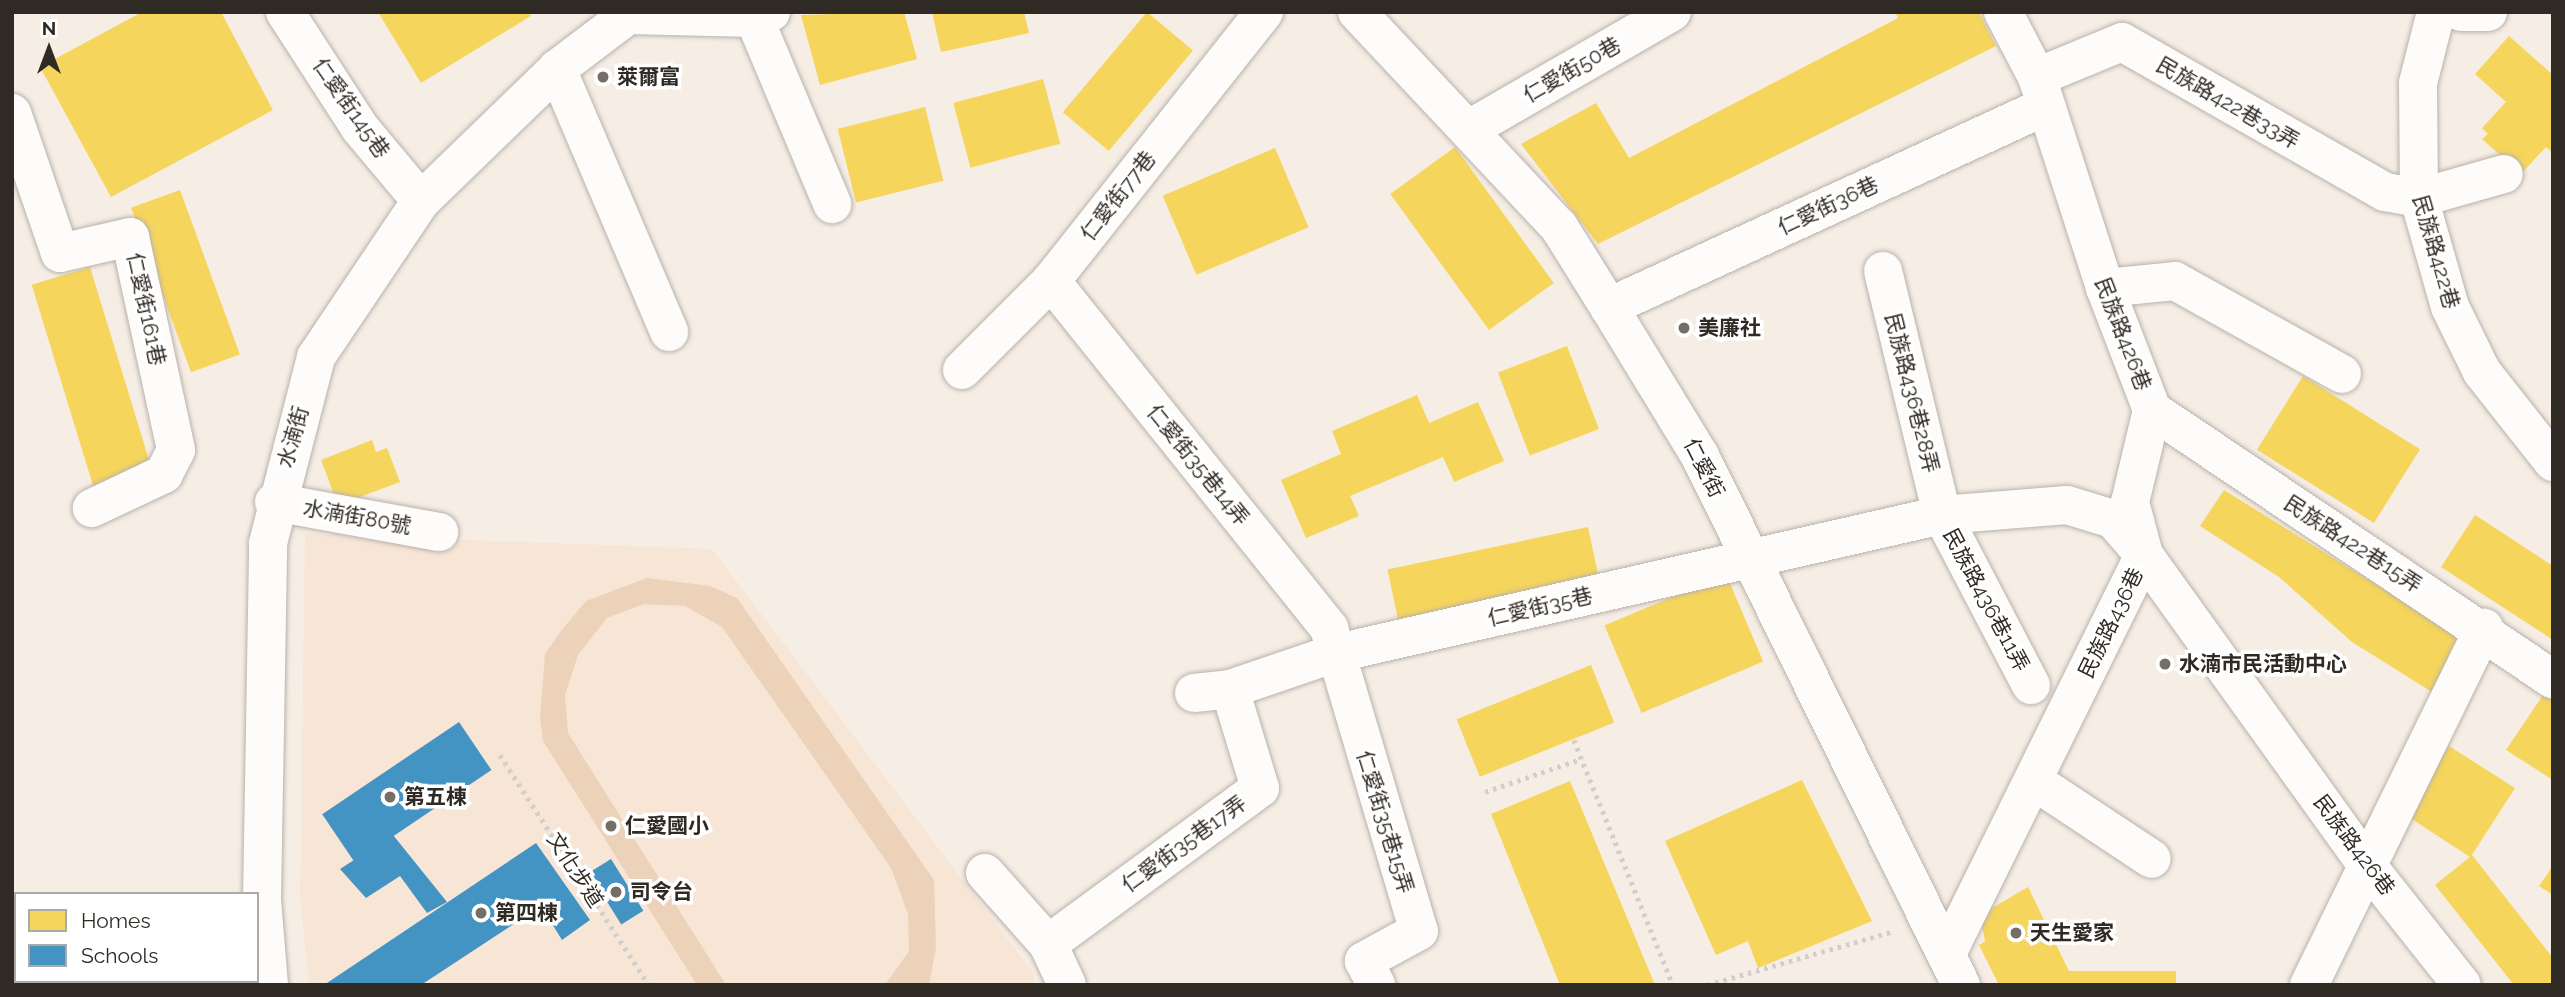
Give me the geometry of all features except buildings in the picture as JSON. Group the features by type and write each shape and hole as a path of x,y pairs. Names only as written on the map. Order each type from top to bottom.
{"street":[{"name":"仁愛街145巷","path":"285,12 360,128 421,201"},
{"name":"仁愛街77巷","path":"962,370 1051,281 1264,12"},
{"name":"仁愛街","path":"1356,12 1471,128 1559,227 1609,307 1700,456 1748,559 1954,970"},
{"name":"仁愛街50巷","path":"1471,128 1672,12"},
{"name":"民族路426巷","path":"2003,12 2042,91 2105,288 2152,410 2130,502 2144,555 2366,864 2462,985"},
{"name":"民族路422巷","path":"2436,12 2418,83 2419,198 2450,307 2482,372 2553,462"},
{"path":"2461,12 2488,12"},
{"name":"水湳街","path":"269,985 262,899 274,502 316,357 421,201 557,69 630,13"},
{"path":"630,13 763,15 832,204"},
{"name":"民族路422巷33弄","path":"2042,91 2122,42 2385,192 2419,198"},
{"path":"557,69 669,332"},
{"name":"仁愛街36巷","path":"1609,307 2042,91"},
{"name":"仁愛街161巷","path":"12,113 60,253 130,237 176,450 164,474 92,508"},
{"path":"2419,198 2504,174"},
{"name":"民族路436巷28弄","path":"1883,271 1942,515"},
{"name":"仁愛街35巷14弄","path":"1051,281 1329,628 1333,654"},
{"path":"2105,288 2175,281 2342,374"},
{"name":"民族路422巷15弄","path":"2152,410 2484,628 2553,679"},
{"name":"水湳街80號","path":"274,502 439,532"},
{"name":"民族路436巷","path":"1748,559 1942,515 2067,505 2113,519 2144,555 2034,781 1954,970"},
{"name":"民族路436巷11弄","path":"1942,515 2031,685"},
{"name":"仁愛街35巷","path":"1333,654 1748,559"},
{"path":"2309,985 2484,628"},
{"name":"仁愛街35巷17弄","path":"1048,944 1260,788 1212,691 1333,654"},
{"name":"仁愛街35巷15弄","path":"1333,654 1419,931 1370,973"},
{"path":"2034,781 2152,859"},
{"path":"985,873 1048,944 1067,985"}],"path":[{"path":"1574,740 1673,985"},
{"name":"文化步道","path":"500,755 649,985"},
{"path":"1485,792 1581,759"},
{"path":"1707,985 1929,921"}],"shaded area":[{"name":"仁愛國小","path":"305,534 712,549 1033,973 1035,985 309,985 300,897"},
{"path":"647,578 710,586 737,598 934,880 936,948 929,985 885,985 909,951 908,914 891,868 722,627 685,606 644,604 607,618 578,655 565,695 568,733 726,985 697,985 543,741 540,717 545,654 561,631 586,601"}],"place":[{"name":"萊爾富","path":"603,77"},
{"name":"美廉社","path":"1684,328"},
{"name":"水湳市民活動中心","path":"2165,664"},
{"name":"第五棟","path":"390,797"},
{"name":"仁愛國小","path":"611,826"},
{"name":"司令台","path":"616,892"},
{"name":"第四棟","path":"481,913"},
{"name":"天生愛家","path":"2016,933"}]}
